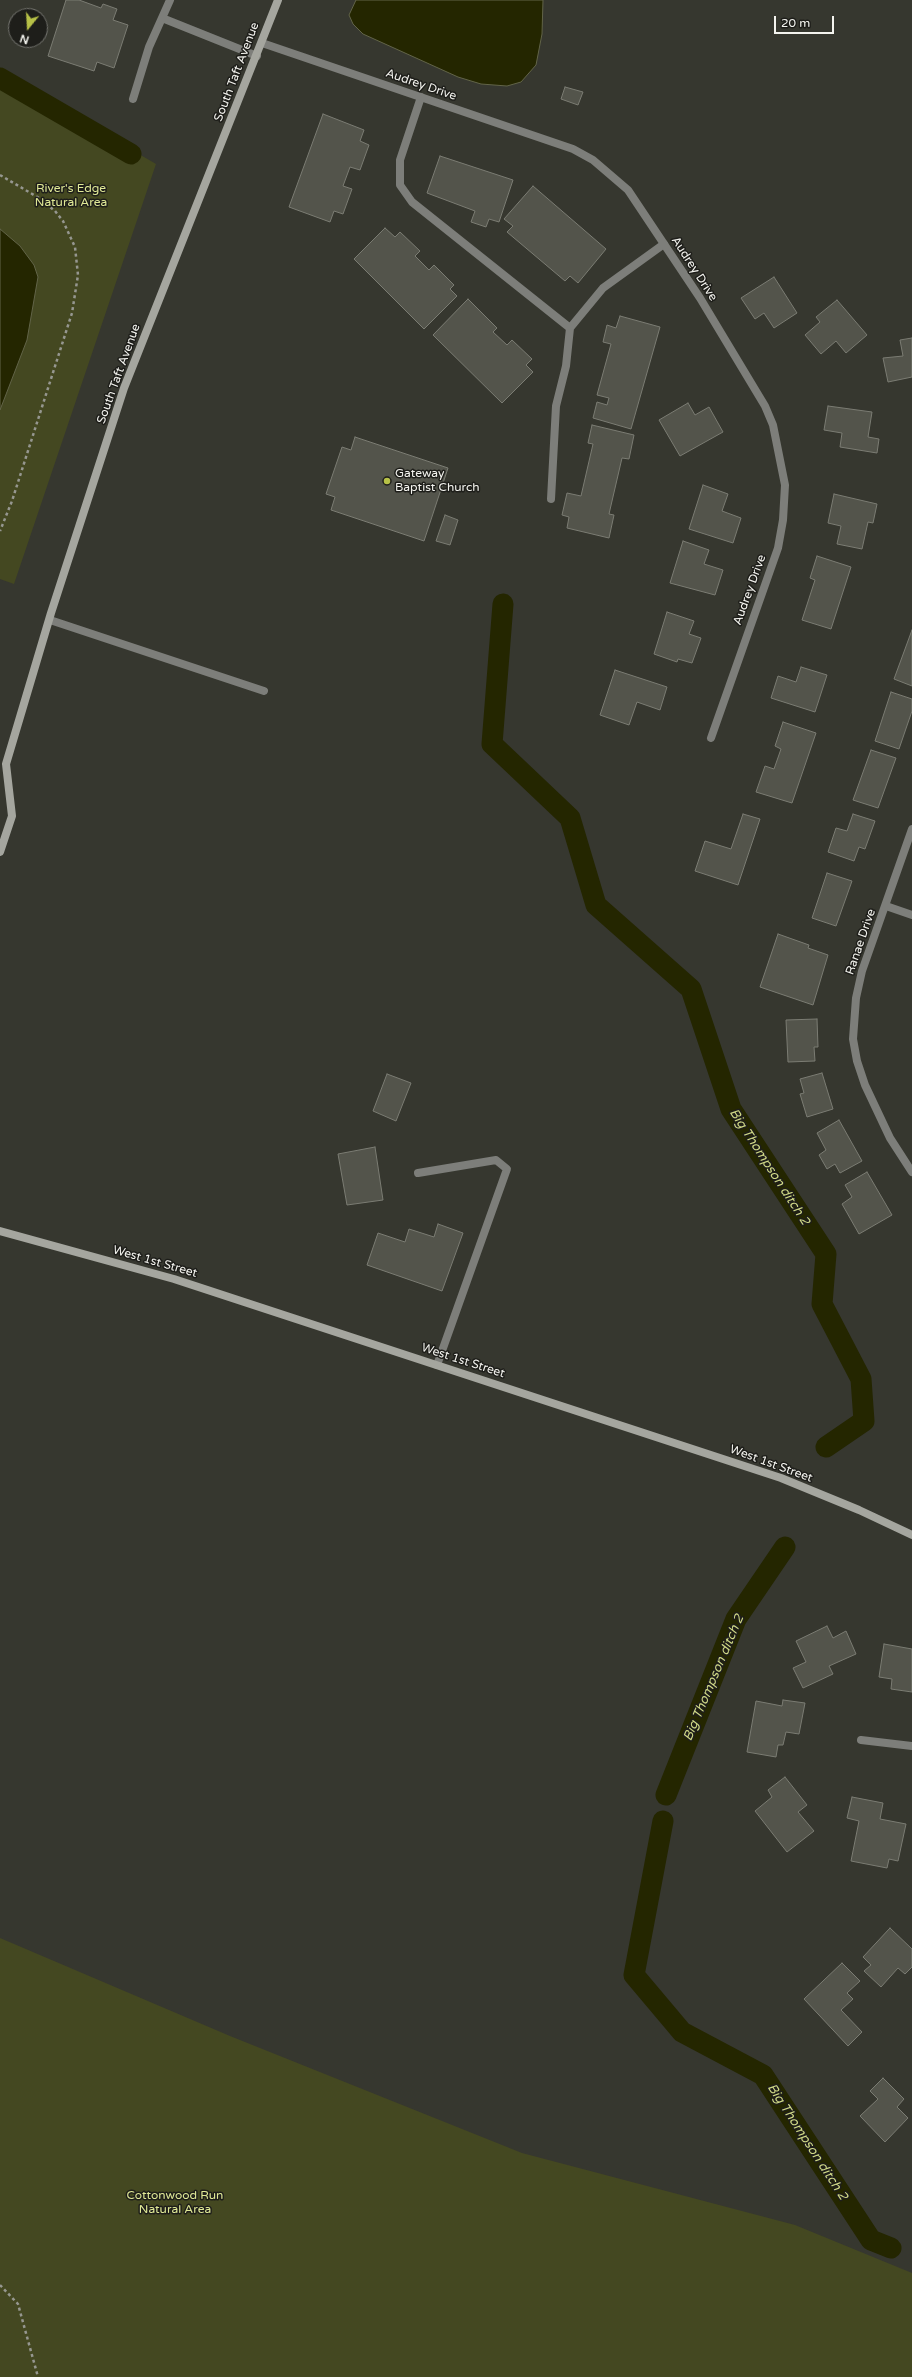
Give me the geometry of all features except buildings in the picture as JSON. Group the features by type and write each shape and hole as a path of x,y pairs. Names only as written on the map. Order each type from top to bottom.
{"main road":[{"name":"South Taft Avenue","path":"0,771 124,388 278,0"},
{"name":"South Taft Avenue","path":"0,852 12,816 3,763"},
{"name":"West 1st Street","path":"0,1231 174,1279 781,1478 859,1510 912,1535"}],"street":[{"path":"133,99 149,47 170,0"},
{"path":"162,18 257,56"},
{"name":"Audrey Drive","path":"262,43 573,149 593,160 628,190 664,244 766,406 778,444 785,485 783,520 778,548 711,738"},
{"path":"421,97 400,160 400,185 412,202 570,328"},
{"path":"551,499 556,406 566,366 570,328 603,288 664,244"},
{"path":"50,620 264,691"},
{"name":"Ranae Drive","path":"912,829 862,971 856,998 853,1039 856,1061 865,1085 890,1138 912,1172"},
{"path":"886,906 912,915"},
{"path":"418,1173 496,1160 506,1169 437,1365"},
{"path":"861,1740 912,1746"}],"path":[{"path":"0,175 40,198 64,221 75,247 78,275 72,313 12,501 0,531"},
{"path":"0,2285 18,2304 38,2377"}],"green space":[{"name":"River's Edge Natural Area","path":"0,73 156,164 14,584 0,579"},
{"name":"Cottonwood Run Natural Area","path":"0,1938 230,2036 522,2153 795,2225 912,2273 912,2377 0,2377"}],"shaded area":[{"path":"356,0 543,0 542,34 536,65 521,82 507,86 481,84 458,77 363,34 353,24 349,15"},
{"path":"0,229 20,246 34,265 38,277 27,340 0,410"}],"waterway":[{"name":"Big Thompson ditch 2","path":"0,78 131,154"},
{"name":"Big Thompson ditch 2","path":"503,604 492,744 570,818 596,905 691,989 731,1109 826,1254 822,1304 861,1379 864,1421 826,1447"},
{"name":"Big Thompson ditch 2","path":"666,1795 736,1619 785,1547"},
{"name":"Big Thompson ditch 2","path":"663,1821 634,1975 682,2032 763,2075 871,2240 891,2248"}],"place":[{"name":"Gateway Baptist Church","path":"387,481"}]}
